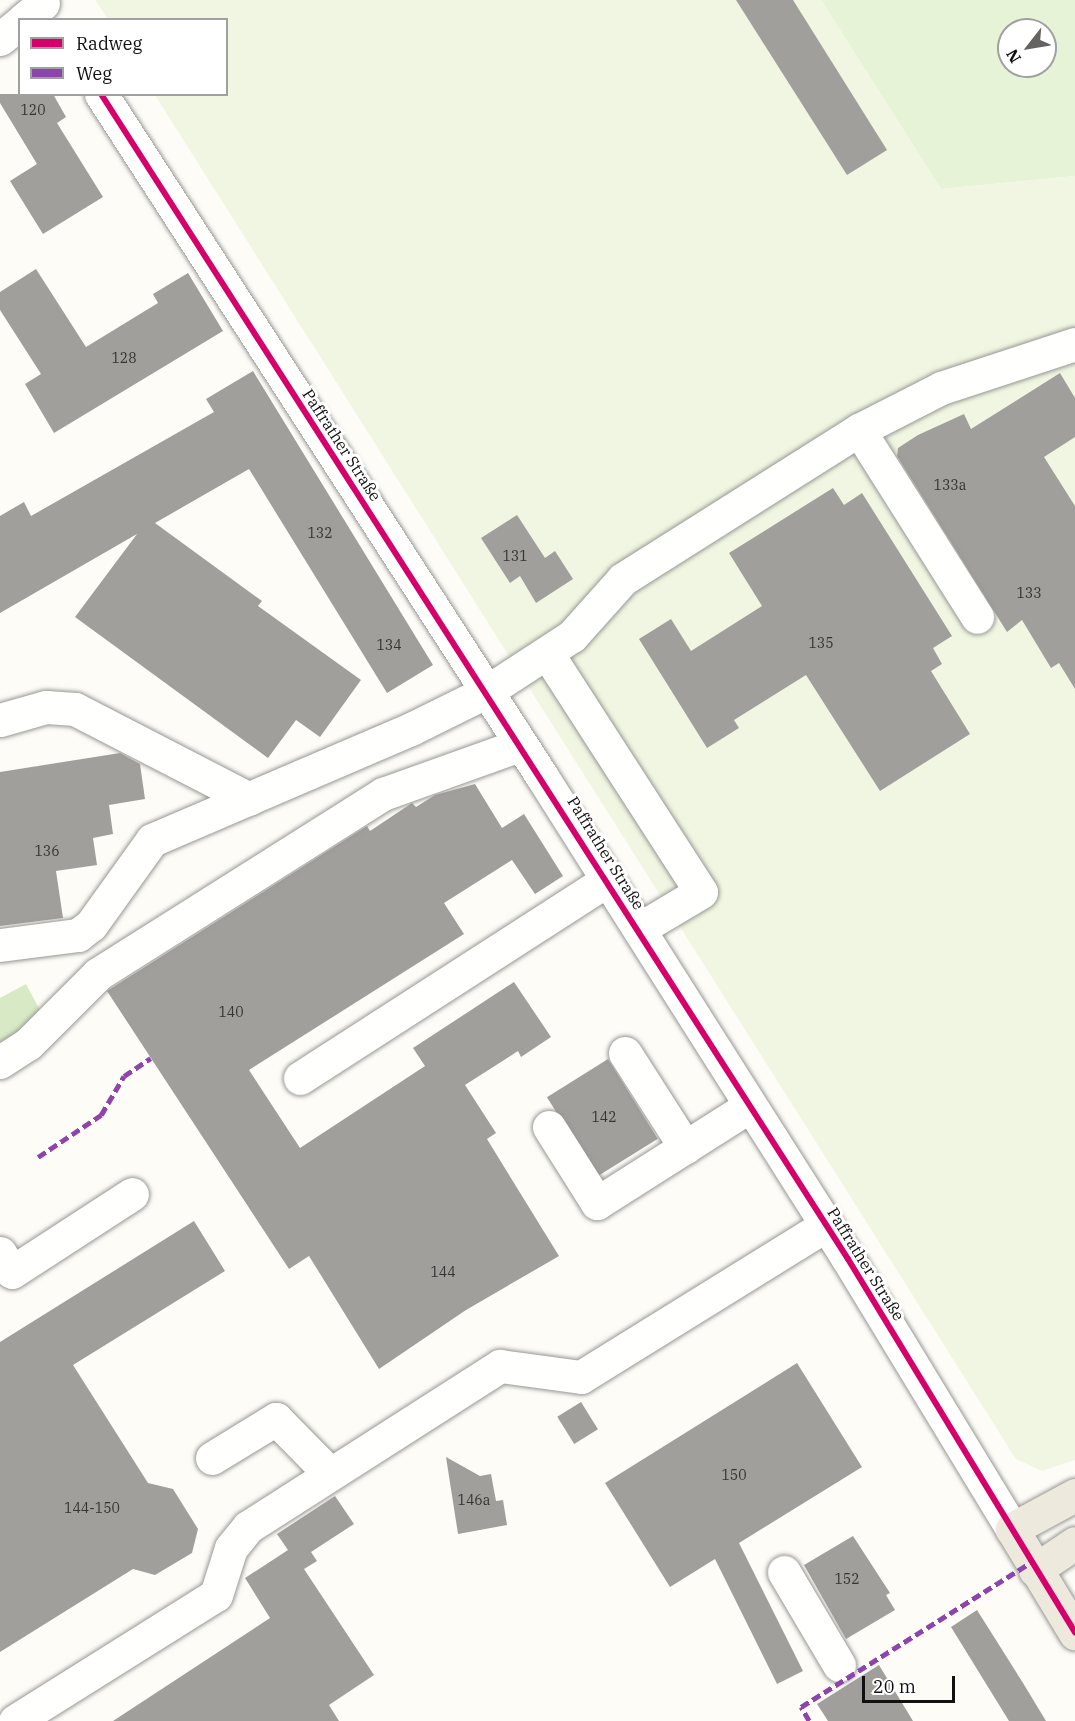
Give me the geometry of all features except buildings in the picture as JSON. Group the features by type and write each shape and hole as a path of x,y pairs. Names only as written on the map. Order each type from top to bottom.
{"main road":[{"path":"1012,1529 1075,1495"},
{"name":"Paffrather Straße","path":"1012,1529 1075,1633"},
{"path":"1035,1570 1075,1543"}],"street":[{"path":"0,39 18,26"},
{"name":"Paffrather Straße","path":"102,96 639,929 826,1225 1012,1529"},
{"path":"0,945 78,935 91,924 152,840 249,799 486,692 572,636 623,579 859,430 941,388 1075,344"},
{"path":"859,430 977,617"},
{"path":"547,653 701,892 639,929"},
{"path":"0,720 46,707 75,709 249,799"},
{"path":"0,1062 28,1044 98,974 383,794 520,745"},
{"path":"300,1078 607,880"},
{"path":"625,1053 685,1147"},
{"path":"549,1127 597,1203 750,1106"},
{"path":"0,1253 12,1272 132,1194"},
{"path":"15,1721 216,1595 241,1534 500,1365 581,1377 826,1225"},
{"path":"212,1458 276,1419 330,1474"},
{"path":"784,1572 839,1665"}],"green space":[{"path":"95,0 821,0 941,189 1075,176 1075,1460 1042,1471 1016,1459 156,96 228,96 228,18 107,18"},
{"path":"821,0 1075,0 1075,176 941,189"},
{"path":"26,984 42,1014 0,1049 0,998"}],"marked path":[{"path":"38,1157 101,1115 124,1076 151,1058"},
{"path":"809,1721 801,1707 1031,1562"}],"cycle path":[{"path":"102,96 848,1259 1075,1633"}]}
